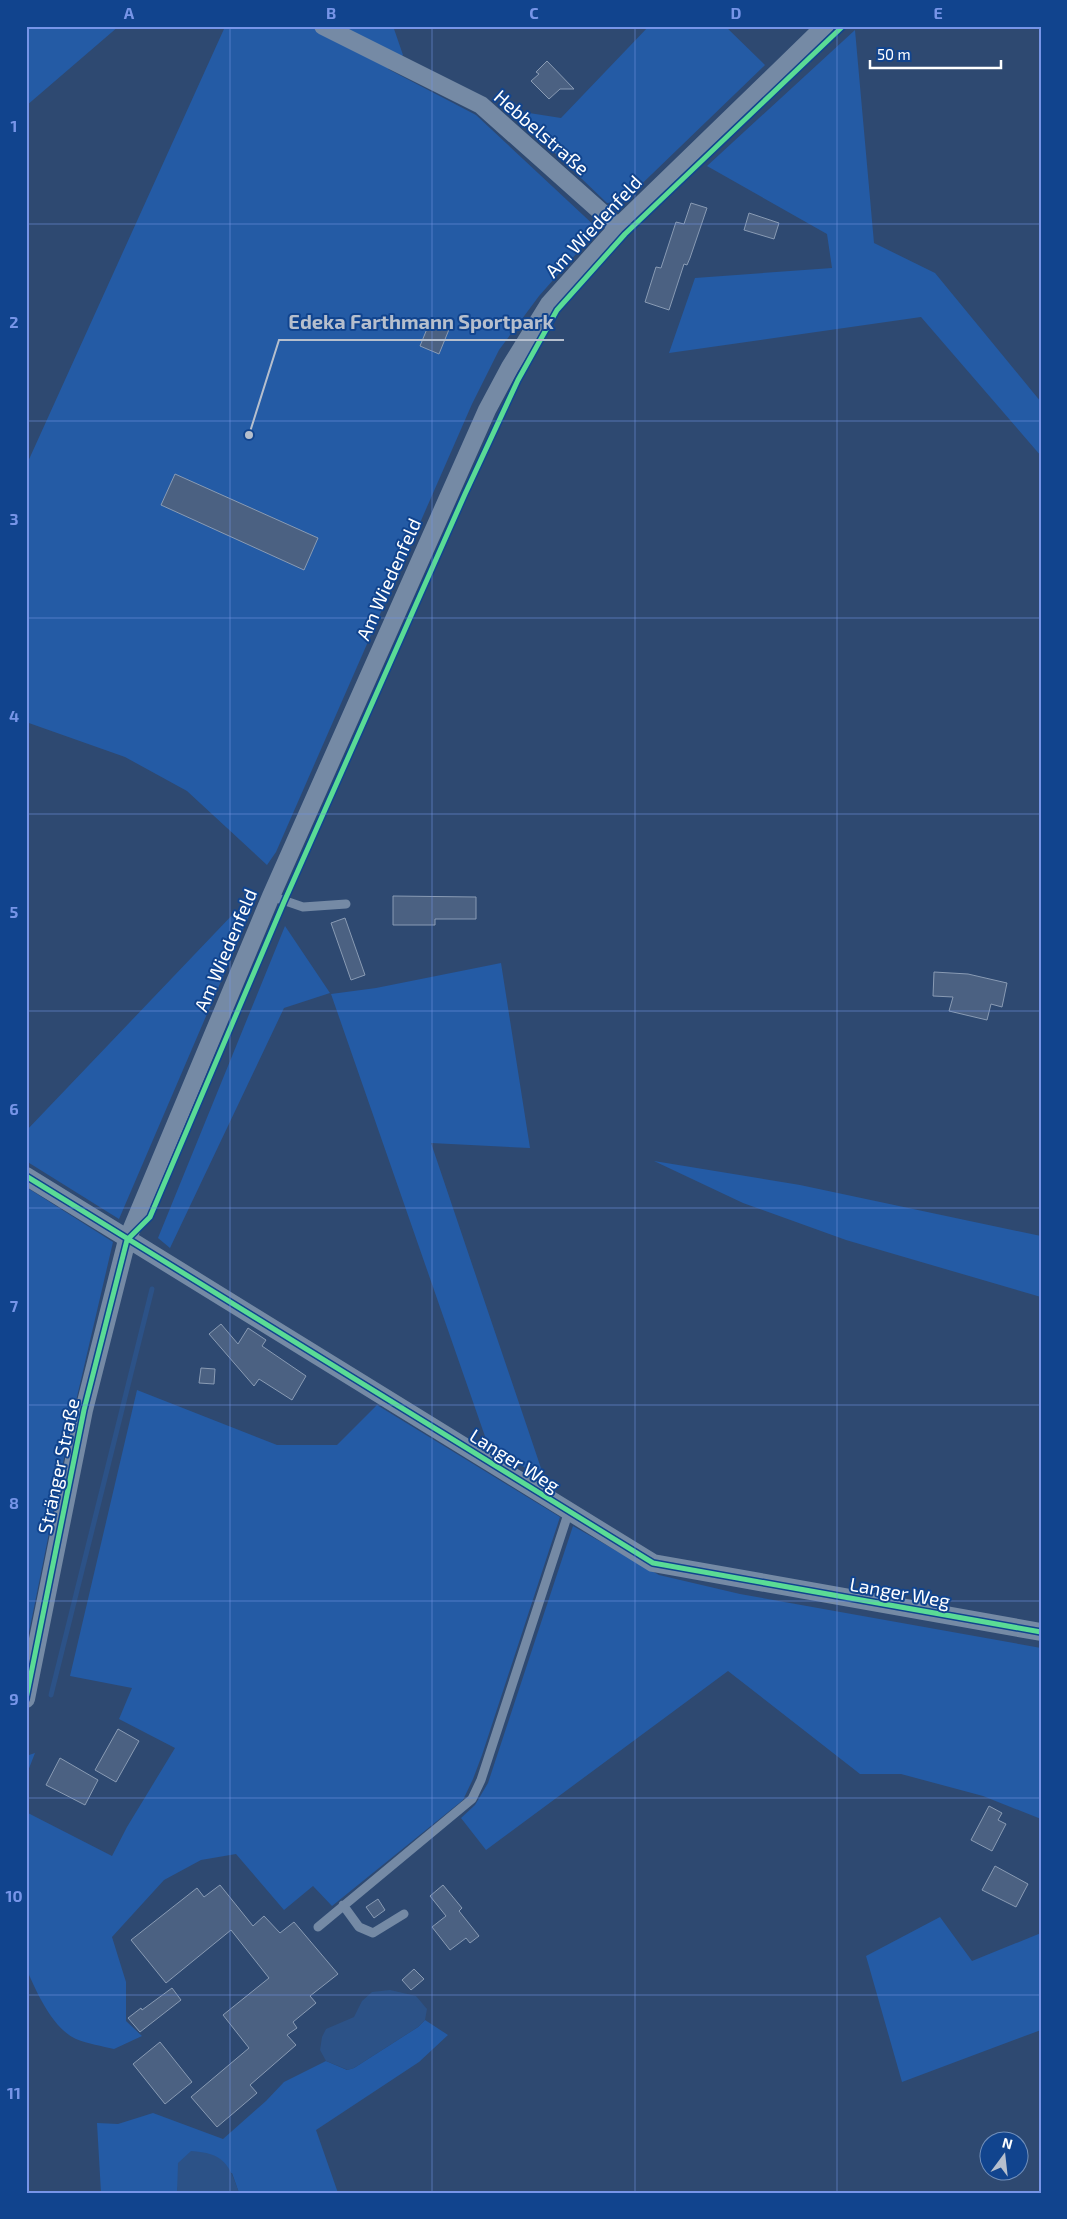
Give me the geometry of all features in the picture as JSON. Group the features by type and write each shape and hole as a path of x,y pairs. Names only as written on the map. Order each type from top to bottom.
{"street":[{"name":"Hebbelstraße","path":"323,26 481,105 622,231"},
{"name":"Am Wiedenfeld","path":"126,1240 271,896 487,410 510,367 549,304 825,26"},
{"name":"Langer Weg","path":"26,1176 126,1240 653,1563 1041,1632"},
{"name":"Stränger Straße","path":"26,1700 84,1410 126,1240"}],"lane":[{"path":"271,896 303,907 346,904"},
{"path":"318,1927 472,1799 481,1780 569,1511"},
{"path":"343,1905 359,1927 373,1932 404,1914"}],"shaded area":[{"path":"32,26 119,26 26,106 26,31"},
{"path":"217,26 393,26 403,55 388,69 476,115 598,229 539,296 499,350 472,404 276,852 267,865 187,791 125,757 26,722 26,466 224,29"},
{"path":"649,26 725,26 765,65 624,201 607,203 510,110 561,118"},
{"path":"855,30 874,243 935,273 1041,402 1041,456 921,317 669,353 695,278 832,268 827,234 707,166"},
{"path":"236,911 249,916 119,1219 26,1161 26,1131"},
{"path":"285,926 330,993 284,1008 170,1248 158,1238"},
{"path":"501,963 530,1148 431,1143 545,1480 488,1445 331,994 376,988"},
{"path":"654,1161 800,1185 1041,1236 1041,1297 846,1240 743,1203"},
{"path":"26,1187 113,1242 73,1414 26,1647"},
{"path":"137,1390 277,1445 337,1445 377,1405 560,1517 482,1755 463,1800 332,1906 313,1886 284,1910 236,1854 201,1860 164,1880 112,1937 126,1982 126,2021 142,2036 114,2049 90,2044 67,2034 52,2018 26,1968 26,1812 112,1856 127,1827 175,1748 119,1719 132,1688 70,1676"},
{"path":"573,1526 659,1575 740,1594 1041,1648 1041,1819 983,1796 901,1774 860,1774 728,1671 486,1850 461,1818 475,1805 488,1783"},
{"path":"35,1753 26,1776 26,1756"},
{"path":"940,1917 972,1961 1041,1933 1041,2030 902,2082 866,1956"},
{"path":"390,1990 416,1996 427,2009 425,2020 418,2027 354,2068 348,2070 326,2061 320,2050 322,2037 326,2029 354,2017 362,2001 372,1992"},
{"path":"425,2020 448,2035 419,2062 316,2130 338,2193 239,2193 232,2173 178,2186 177,2193 101,2193 97,2123 118,2124 153,2113 223,2139 266,2101 284,2082 326,2061 347,2070 354,2068 418,2027"},
{"path":"191,2151 218,2157 228,2167 239,2193 177,2193 178,2163"}],"building":[{"path":"547,61 574,89 560,89 549,99 531,81 539,74 536,72"},
{"path":"691,203 707,208 690,258 687,265 684,264 669,310 645,302 656,267 661,268 676,222 684,224"},
{"path":"749,213 779,223 774,239 744,230"},
{"path":"431,319 450,327 439,354 420,346"},
{"path":"175,474 318,538 304,570 161,505"},
{"path":"393,896 476,897 476,919 435,919 435,925 393,925"},
{"path":"345,918 365,975 351,980 331,923"},
{"path":"934,972 968,974 1007,983 1002,1007 991,1004 987,1020 949,1011 953,997 933,996"},
{"path":"221,1324 238,1344 248,1328 266,1340 262,1346 306,1376 292,1400 259,1379 254,1386 209,1334"},
{"path":"201,1368 215,1369 214,1384 199,1383"},
{"path":"118,1729 139,1741 116,1782 95,1770"},
{"path":"60,1758 98,1780 85,1805 46,1785"},
{"path":"989,1806 1002,1813 998,1820 1006,1824 992,1851 971,1840"},
{"path":"995,1866 1028,1884 1016,1907 982,1890"},
{"path":"220,1885 253,1926 264,1916 280,1933 294,1922 338,1974 310,1996 316,2003 293,2022 297,2028 287,2035 296,2045 250,2085 257,2093 217,2127 191,2097 249,2048 223,2015 269,1978 231,1930 166,1983 131,1940 197,1888 204,1897"},
{"path":"443,1885 462,1908 459,1911 479,1936 470,1943 466,1938 450,1950 432,1927 446,1916 430,1896"},
{"path":"378,1899 385,1910 374,1918 366,1907"},
{"path":"414,1969 424,1979 411,1990 402,1980"},
{"path":"172,1988 181,2000 140,2032 128,2018"},
{"path":"160,2042 192,2082 165,2104 133,2064"}],"waterway":[{"path":"51,1695 152,1289"}],"cycle path":[{"path":"127,1240 150,1217 284,902 465,494 518,380 557,310 625,234 843,26"},
{"path":"26,1176 653,1563 1041,1632"},
{"path":"26,1699 84,1410 127,1240"}],"place":[{"name":"Edeka Farthmann Sportpark","path":"249,435"}]}
